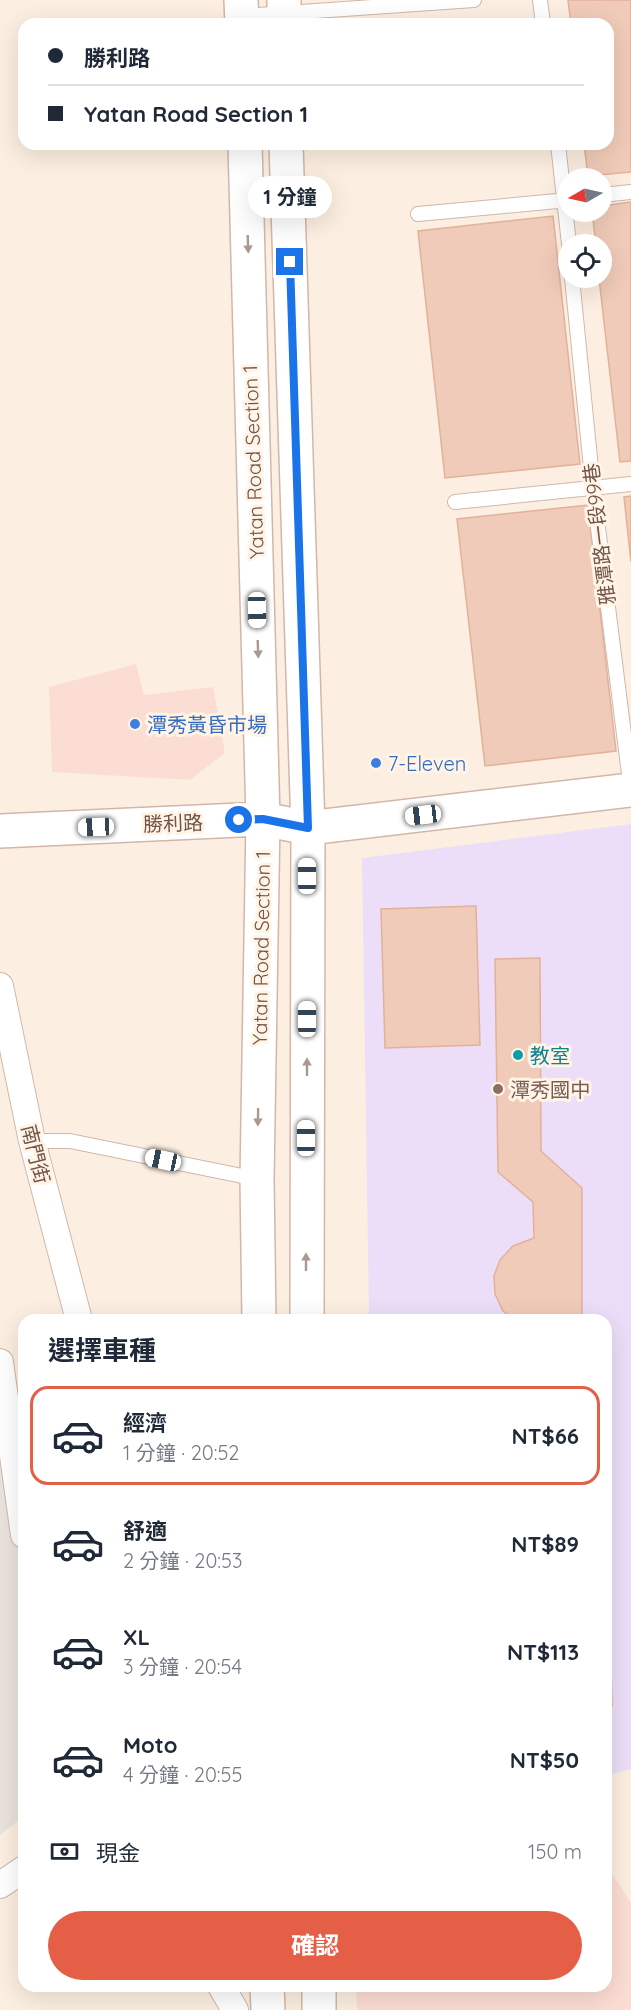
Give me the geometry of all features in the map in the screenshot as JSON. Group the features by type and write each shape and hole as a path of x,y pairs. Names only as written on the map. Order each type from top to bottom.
{"street":[{"name":"Yatan Road Section 1","path":"245,150 263,819 257,1179 259,1314"},
{"path":"286,150 308,828 307,1314"},
{"name":"勝利路","path":"0,831 263,819 308,828 631,790"},
{"name":"南門街","path":"0,986 32,1141 78,1314"},
{"path":"0,1362 18,1492"},
{"path":"0,1885 18,1873"},
{"path":"224,1992 234,2010"},
{"path":"267,1992 268,2010"},
{"path":"319,1992 319,2010"}],"lane":[{"path":"241,13 284,13 474,0"},
{"path":"540,0 542,18"},
{"path":"559,150 562,168"},
{"path":"612,194 631,192"},
{"path":"418,214 558,201"},
{"name":"雅潭路一段99巷","path":"573,288 592,488 631,790"},
{"path":"454,502 631,484"},
{"path":"32,1141 70,1141 257,1179"}],"shaded area":[{"name":"潭秀黃昏市場","path":"136,664 144,695 213,687 225,753 190,780 52,772 49,687"},
{"name":"潭秀國中","path":"631,824 631,1769 612,1774 612,1314 369,1314 362,858"},
{"path":"0,1410 18,1514 18,1821 0,1835"},
{"path":"612,1874 631,1903 631,2010 357,2010 356,1992 612,1992"}],"building":[{"path":"568,0 631,0 631,172 612,174 612,168 587,168 585,150 614,150 614,18 570,18"},
{"path":"631,202 631,461 620,462 600,288 612,288 612,234 595,234 593,222 612,222 612,205"},
{"path":"553,216 558,262 558,288 561,288 580,464 445,478 418,231"},
{"path":"631,496 631,562 624,497"},
{"path":"588,505 616,751 485,766 457,519"},
{"path":"476,906 480,1045 385,1048 381,909"},
{"name":"教室","path":"540,958 541,1151 582,1188 582,1314 507,1314 503,1311 495,1294 494,1276 500,1260 513,1246 534,1238 533,1202 498,1172 495,959"}],"place":[{"name":"潭秀黃昏市場","path":"135,724"},
{"name":"7-Eleven","path":"376,763"},
{"name":"教室","path":"518,1055"},
{"name":"潭秀國中","path":"498,1089"}],"route":[{"path":"239,820 263,819 308,828 290,262"}]}
